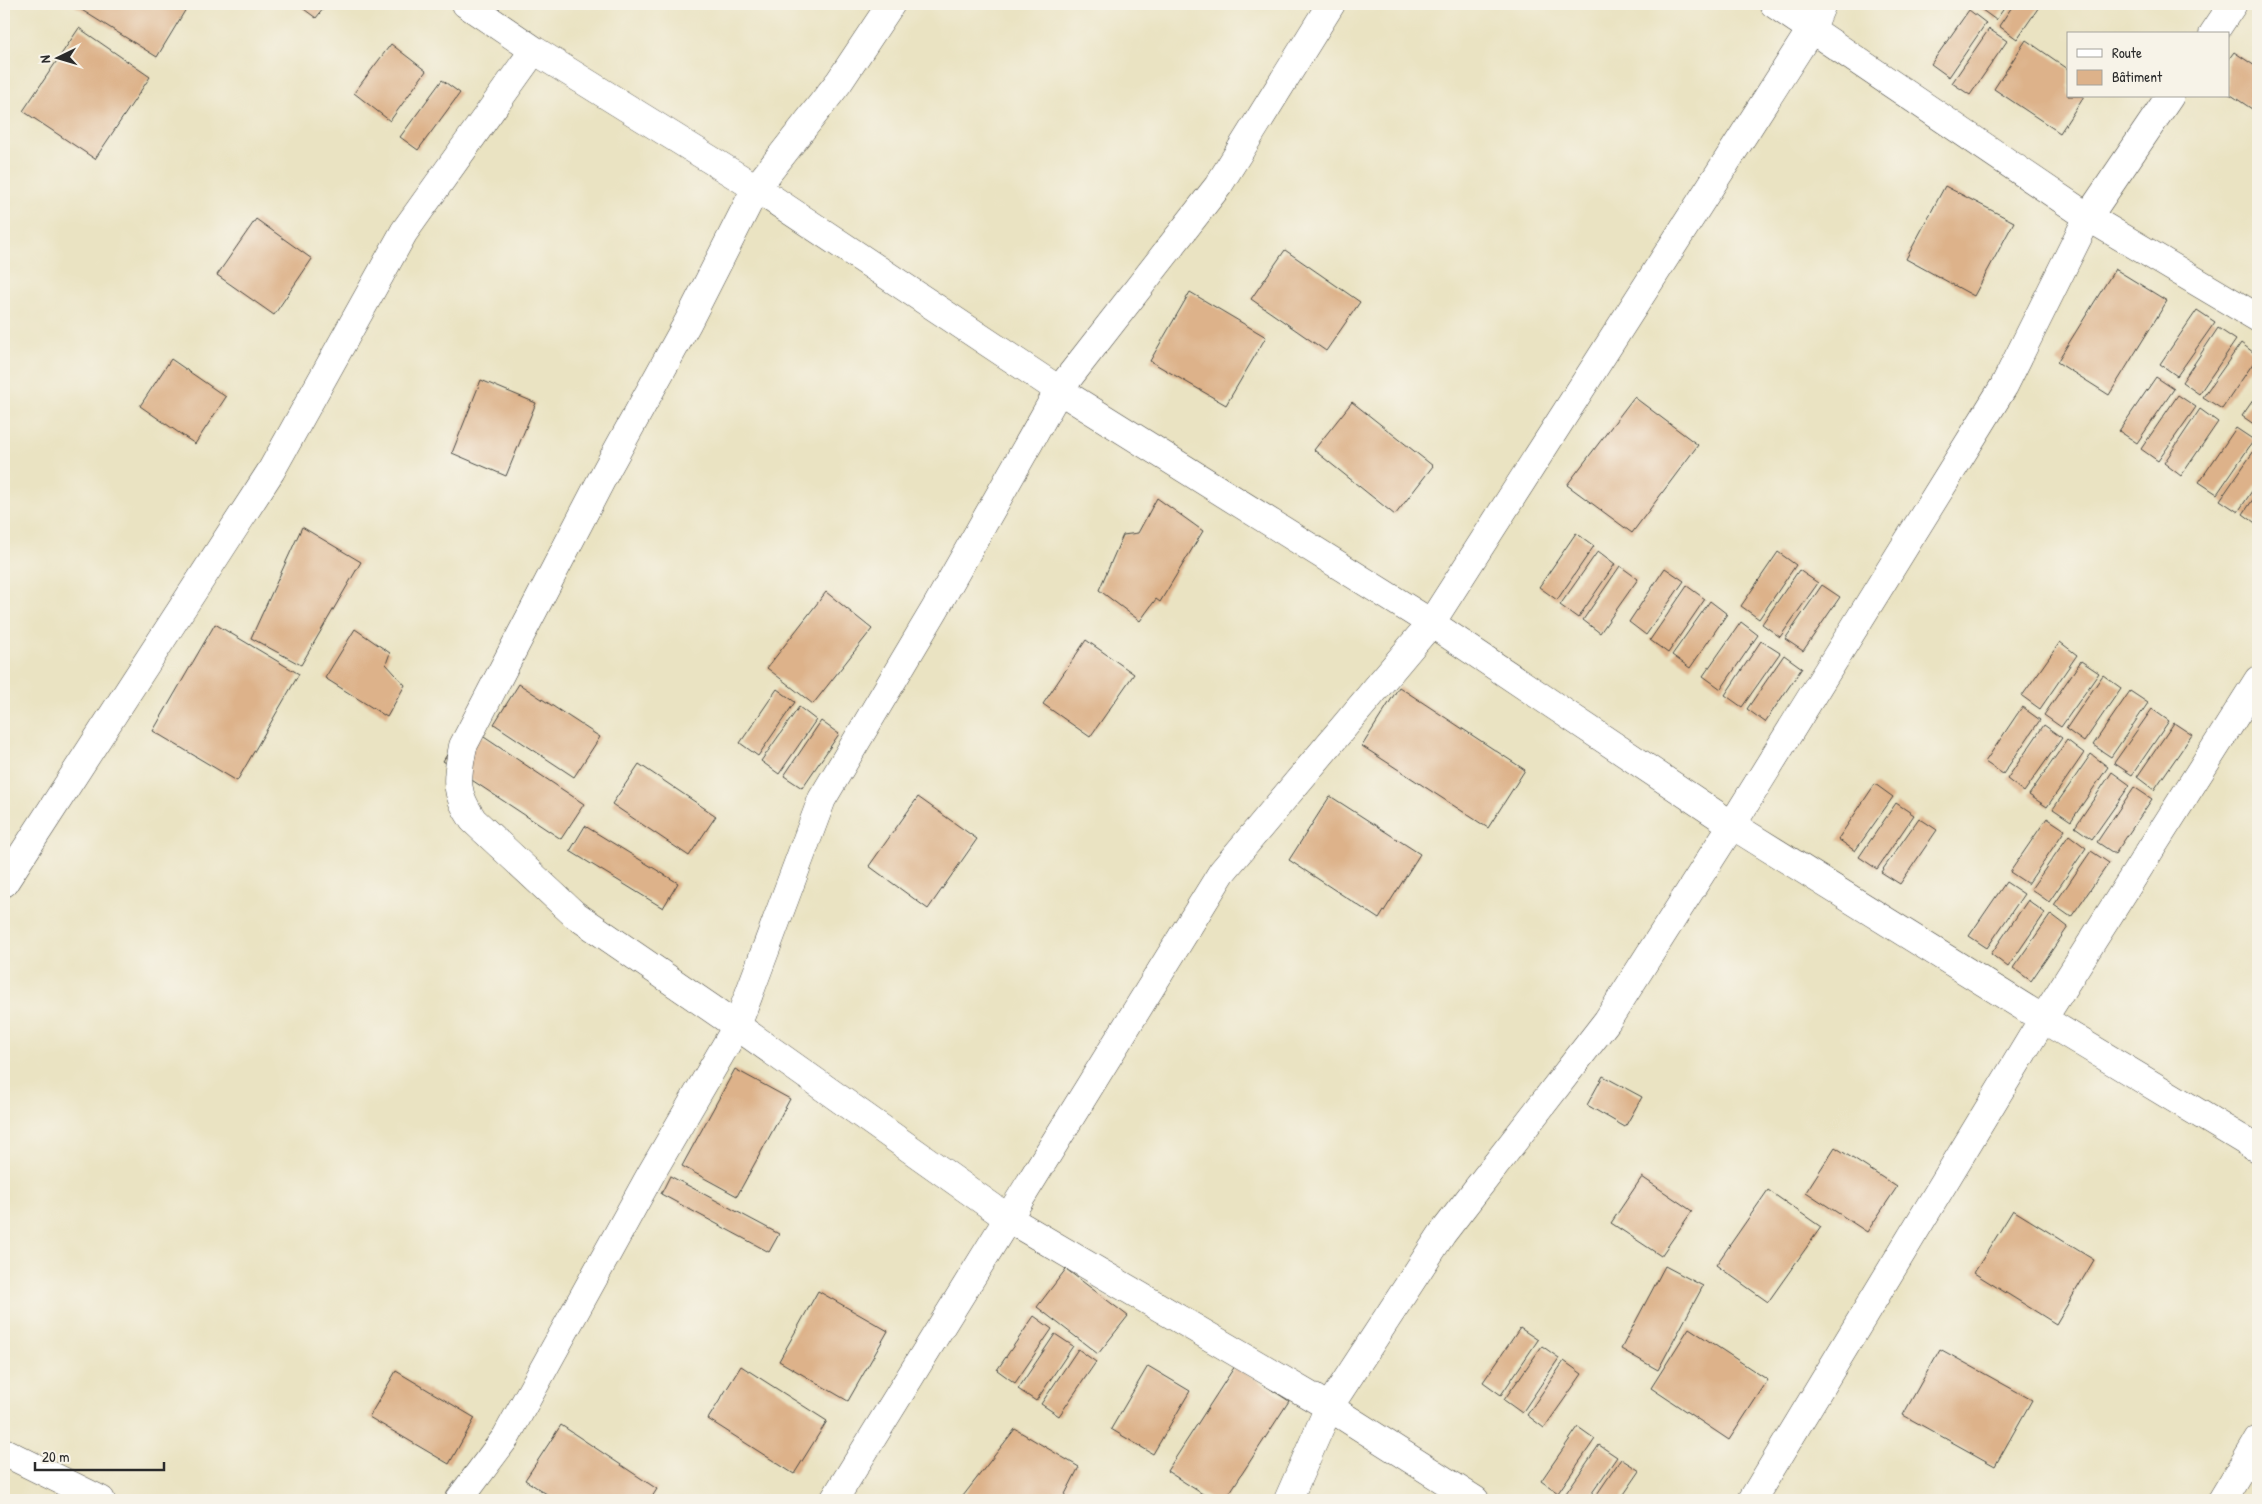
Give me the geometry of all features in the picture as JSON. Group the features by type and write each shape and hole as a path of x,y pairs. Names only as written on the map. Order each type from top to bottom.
{"street":[{"path":"466,4 534,50 756,188 1059,390 1431,623 1732,825 2043,1019 2258,1149"},
{"path":"890,4 839,82 756,188 688,322 607,468 463,746 456,780 461,803 473,820 574,914 737,1026 1010,1219 1329,1407 1475,1500"},
{"path":"459,1500 506,1437 652,1172 737,1026 822,799 935,609 1059,390 1218,186 1331,4"},
{"path":"1774,4 1817,16 2088,217 2258,318"},
{"path":"2213,32 2233,4"},
{"path":"834,1500 1010,1219 1222,872 1431,623 1817,16"},
{"path":"4,884 271,471 404,232 534,50"},
{"path":"1288,1500 1329,1407 1442,1234 1606,1021 1732,825 2004,386 2088,217 2169,98"},
{"path":"1752,1500 2043,1019 2258,680"},
{"path":"2222,1500 2258,1440"},
{"path":"4,1452 101,1500"}],"building":[{"path":"72,4 189,4 157,57"},
{"path":"297,4 327,4 316,18"},
{"path":"1981,4 2007,4 1996,20 1978,7"},
{"path":"2014,4 2041,4 2017,39 1999,26"},
{"path":"1969,10 1986,23 1949,77 1931,64"},
{"path":"79,28 150,77 95,159 23,111"},
{"path":"1989,29 2007,41 1970,95 1952,83"},
{"path":"2026,40 2067,68 2067,98 2083,98 2060,133 1994,89"},
{"path":"391,44 426,71 390,121 354,93"},
{"path":"2234,52 2258,68 2258,113 2230,94 2230,57"},
{"path":"442,80 460,93 418,150 400,137"},
{"path":"1945,186 2014,222 1974,296 1906,259"},
{"path":"256,219 312,259 274,315 217,275"},
{"path":"1285,250 1360,302 1326,351 1251,299"},
{"path":"2115,269 2167,301 2109,395 2057,362"},
{"path":"1190,292 1266,337 1226,405 1150,361"},
{"path":"2197,310 2215,322 2177,376 2160,364"},
{"path":"2218,328 2236,340 2199,394 2182,382"},
{"path":"2241,343 2258,356 2222,409 2203,397"},
{"path":"171,359 226,397 195,444 140,406"},
{"path":"2156,377 2174,389 2137,443 2119,431"},
{"path":"481,380 536,403 506,476 452,453"},
{"path":"2258,393 2258,427 2242,416"},
{"path":"2178,395 2196,407 2158,461 2141,449"},
{"path":"1634,397 1698,445 1632,533 1567,485"},
{"path":"1352,402 1433,466 1395,515 1314,450"},
{"path":"2200,409 2218,422 2181,476 2164,463"},
{"path":"2236,428 2254,440 2217,494 2199,482"},
{"path":"2258,445 2258,482 2238,512 2220,500"},
{"path":"2258,492 2258,525 2243,514"},
{"path":"1157,498 1203,531 1160,602 1156,599 1140,621 1099,590 1123,535 1138,533"},
{"path":"302,527 361,562 301,665 251,638"},
{"path":"1576,533 1594,546 1557,600 1539,587"},
{"path":"1598,551 1615,564 1578,618 1560,605"},
{"path":"1778,552 1796,565 1759,619 1741,606"},
{"path":"1620,566 1638,579 1600,633 1583,620"},
{"path":"1665,568 1684,581 1646,635 1629,622"},
{"path":"1799,570 1818,583 1780,637 1762,624"},
{"path":"1822,585 1840,597 1803,651 1785,639"},
{"path":"1687,586 1705,599 1668,653 1650,640"},
{"path":"826,592 872,629 813,704 767,668"},
{"path":"1710,601 1727,614 1690,668 1672,655"},
{"path":"1741,622 1758,635 1721,689 1703,676"},
{"path":"215,624 299,674 237,781 153,731"},
{"path":"355,629 390,653 386,664 405,685 387,717 325,678"},
{"path":"1086,640 1134,674 1090,737 1043,704"},
{"path":"1761,641 1780,653 1742,707 1725,695"},
{"path":"2060,642 2077,655 2040,709 2022,696"},
{"path":"1784,655 1802,668 1765,722 1747,709"},
{"path":"2081,661 2099,673 2061,727 2044,715"},
{"path":"2103,675 2121,688 2084,742 2066,729"},
{"path":"519,684 600,737 574,777 494,724"},
{"path":"1399,687 1525,770 1488,828 1362,746"},
{"path":"777,689 795,702 758,756 740,743"},
{"path":"2130,691 2148,703 2111,757 2093,745"},
{"path":"799,707 816,720 779,774 761,761"},
{"path":"2022,707 2040,720 2003,774 1985,762"},
{"path":"2152,709 2169,721 2132,775 2114,763"},
{"path":"821,721 839,734 802,788 784,776"},
{"path":"2174,723 2192,735 2154,790 2137,777"},
{"path":"466,725 584,804 561,839 443,761"},
{"path":"2044,725 2062,738 2024,792 2007,779"},
{"path":"2067,740 2084,753 2047,807 2029,795"},
{"path":"2091,754 2108,767 2071,821 2053,809"},
{"path":"639,764 716,816 689,856 612,804"},
{"path":"2112,772 2130,785 2092,839 2075,827"},
{"path":"1875,784 1893,797 1855,851 1838,839"},
{"path":"2134,787 2152,799 2115,854 2097,842"},
{"path":"1330,796 1420,854 1379,919 1289,860"},
{"path":"918,797 977,839 928,909 869,866"},
{"path":"1896,803 1914,815 1877,869 1859,857"},
{"path":"1919,818 1937,830 1900,884 1881,872"},
{"path":"2047,818 2065,830 2028,884 2010,872"},
{"path":"585,826 678,883 663,908 570,851"},
{"path":"2069,835 2086,848 2049,902 2031,889"},
{"path":"2091,851 2109,863 2071,917 2054,905"},
{"path":"2006,882 2024,894 1987,948 1969,936"},
{"path":"2028,900 2045,913 2008,967 1991,954"},
{"path":"2051,914 2068,927 2031,981 2013,968"},
{"path":"735,1069 790,1099 737,1196 682,1166"},
{"path":"1603,1076 1642,1097 1625,1127 1587,1105"},
{"path":"1835,1147 1897,1187 1867,1232 1806,1192"},
{"path":"670,1176 779,1234 769,1252 661,1194"},
{"path":"1642,1177 1692,1211 1661,1256 1611,1223"},
{"path":"1768,1190 1821,1227 1768,1302 1716,1265"},
{"path":"2013,1210 2094,1260 2056,1324 1974,1273"},
{"path":"1665,1266 1703,1286 1658,1370 1621,1349"},
{"path":"1066,1269 1128,1316 1098,1354 1037,1307"},
{"path":"818,1291 888,1331 848,1401 779,1361"},
{"path":"1034,1316 1052,1329 1015,1383 997,1370"},
{"path":"1520,1328 1538,1340 1501,1395 1483,1382"},
{"path":"1689,1328 1768,1380 1729,1440 1651,1388"},
{"path":"1055,1334 1073,1346 1036,1401 1018,1389"},
{"path":"1542,1346 1559,1358 1522,1413 1504,1400"},
{"path":"1078,1349 1096,1362 1059,1416 1041,1404"},
{"path":"1940,1349 2032,1400 1995,1466 1903,1415"},
{"path":"1564,1361 1582,1374 1544,1428 1527,1415"},
{"path":"741,1366 827,1421 794,1474 708,1419"},
{"path":"1148,1366 1190,1391 1153,1454 1111,1429"},
{"path":"1235,1366 1289,1401 1225,1500 1212,1500 1167,1471"},
{"path":"396,1371 475,1418 449,1464 369,1417"},
{"path":"561,1425 657,1489 650,1500 556,1500 525,1480"},
{"path":"1578,1427 1595,1439 1558,1493 1541,1481"},
{"path":"1015,1429 1079,1467 1062,1500 1020,1500 1012,1495 1010,1500 970,1500 963,1496"},
{"path":"1599,1445 1617,1457 1587,1500 1562,1499"},
{"path":"1621,1459 1640,1471 1620,1500 1593,1500"}]}
